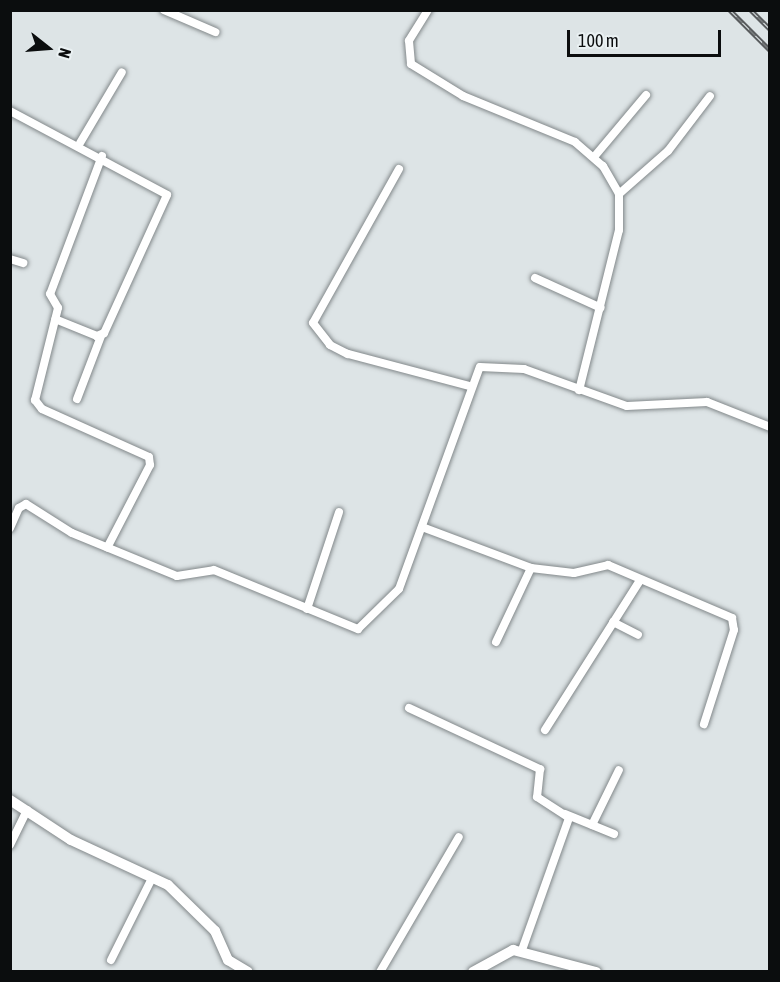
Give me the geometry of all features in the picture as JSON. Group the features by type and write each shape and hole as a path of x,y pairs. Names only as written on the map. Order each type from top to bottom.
{"street":[{"path":"164,10 215,32"},
{"path":"428,10 408,41 411,64 463,96 574,142 594,157 619,194 620,230 579,390"},
{"path":"80,143 122,72"},
{"path":"594,157 646,95"},
{"path":"619,194 668,151 710,96"},
{"path":"10,111 80,143 167,198 101,336 77,399"},
{"path":"102,156 50,294 58,305 35,404 151,460 107,548"},
{"path":"399,169 313,323 330,345 348,354 470,386"},
{"path":"10,259 23,263"},
{"path":"535,278 601,308"},
{"path":"55,319 101,336"},
{"path":"10,528 19,508 26,504 107,548 180,577 205,569 222,573 348,629 366,625 394,598 422,526 476,371 489,365 538,373 579,390 634,407 707,402 770,427"},
{"path":"307,609 339,512"},
{"path":"422,526 531,568 574,573 601,564 639,582 735,620 704,724"},
{"path":"496,642 531,568"},
{"path":"545,730 639,582"},
{"path":"613,622 638,635"},
{"path":"409,708 540,769 537,797 565,814 614,834"},
{"path":"592,825 619,770"},
{"path":"10,800 47,826 173,889 215,932 228,960 248,972"},
{"path":"10,845 27,810"},
{"path":"522,950 569,830 565,814"},
{"path":"380,972 459,837"},
{"path":"111,960 152,878"},
{"path":"473,972 500,952 522,950 596,972"}],"railway":[{"path":"730,10 770,50"},
{"path":"751,10 770,29"}]}
